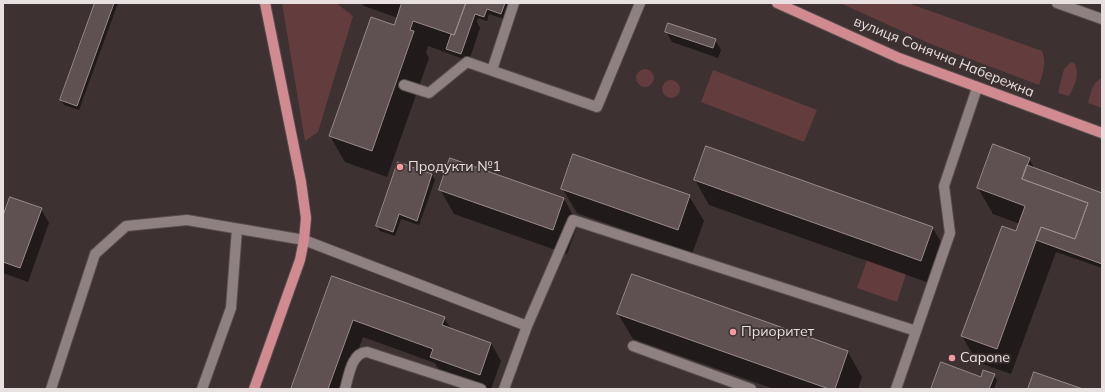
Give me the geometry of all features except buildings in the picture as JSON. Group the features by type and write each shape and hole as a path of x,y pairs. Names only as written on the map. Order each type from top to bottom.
{"main road":[{"path":"254,389 300,260 306,218 301,182 265,3"},
{"name":"вулиця Сонячна Набережна","path":"777,3 899,58 1102,133"}],"lane":[{"path":"492,70 514,3"},
{"path":"404,85 429,93 467,62 597,106 640,3"},
{"path":"1057,3 1102,19"},
{"path":"896,389 950,233 944,186 977,88"},
{"path":"51,389 95,254 126,226 186,220 304,240 527,326"},
{"path":"504,389 527,326 572,220 916,331"},
{"path":"202,389 231,308 238,229"},
{"path":"633,346 751,389"},
{"path":"345,389 356,357 360,353 367,352 480,389"}],"shaded area":[{"path":"282,3 336,3 353,16 318,132 305,141"},
{"path":"840,3 908,3 1042,51 1044,64 1039,85 933,45"},
{"path":"1071,62 1074,63 1076,67 1077,75 1075,84 1069,96 1058,93 1064,69"},
{"path":"641,69 649,69 654,74 652,85 649,87 641,87 636,82 636,74"},
{"path":"713,70 817,110 804,142 701,102"},
{"path":"1102,78 1102,108 1088,103 1094,85"},
{"path":"667,80 675,80 680,85 678,96 675,98 667,98 662,93 662,85"},
{"path":"867,260 906,274 897,302 857,288"}],"place":[{"name":"Продукти №1","path":"400,167"},
{"name":"Приоритет","path":"733,332"},
{"name":"Capone","path":"952,358"}]}
